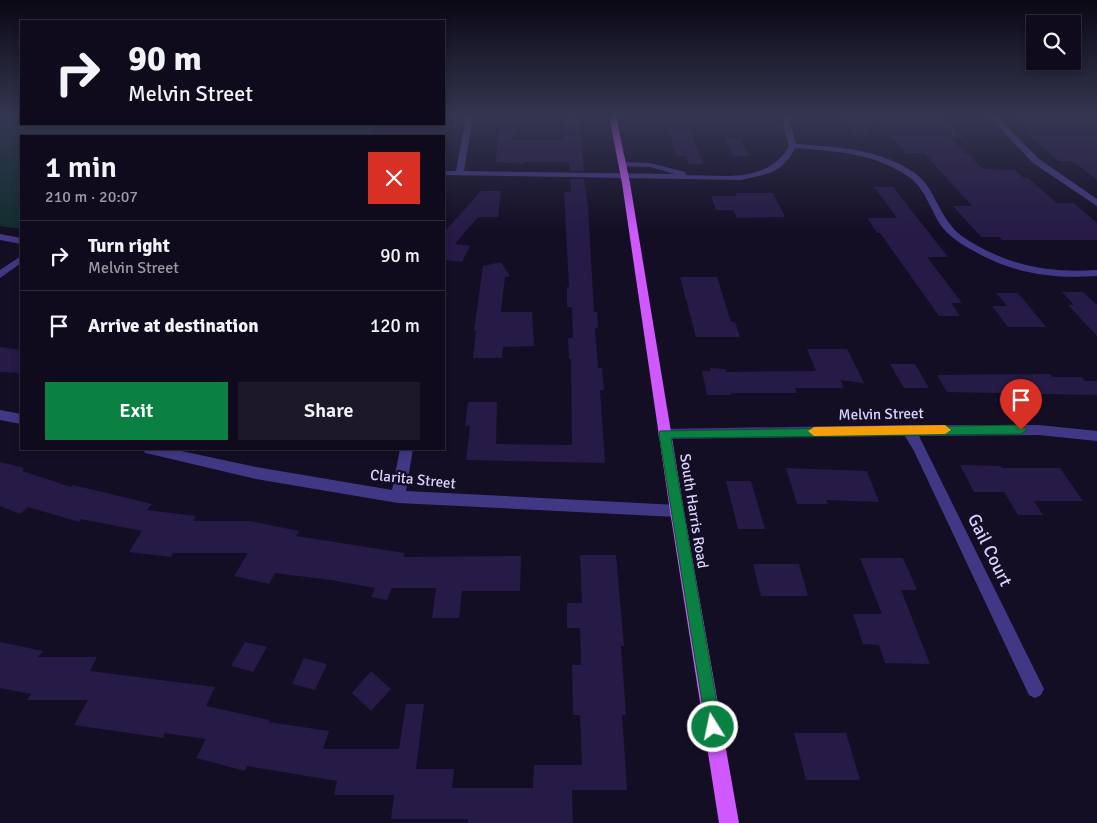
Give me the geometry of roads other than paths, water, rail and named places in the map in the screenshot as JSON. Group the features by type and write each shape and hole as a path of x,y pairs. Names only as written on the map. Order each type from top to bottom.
{"main road":[{"name":"South Harris Road","path":"620,154 729,823"}],"street":[{"path":"460,173 463,154"},
{"path":"445,173 623,171 698,179 741,178 766,174 783,162 788,154"},
{"path":"863,154 900,168 926,186 948,228 989,258 1023,270 1079,275 1097,273"},
{"path":"1030,154 1036,161 1097,203"},
{"path":"623,171 650,165 698,179"},
{"path":"0,237 20,241"},
{"path":"0,274 20,261"},
{"path":"0,415 20,419"},
{"name":"Gail Court","path":"908,430 920,449 1035,689"},
{"name":"Melvin Street","path":"664,434 1040,430 1097,436"},
{"name":"Clarita Street","path":"154,450 256,473 398,497 677,511"},
{"path":"398,497 408,450"}]}
